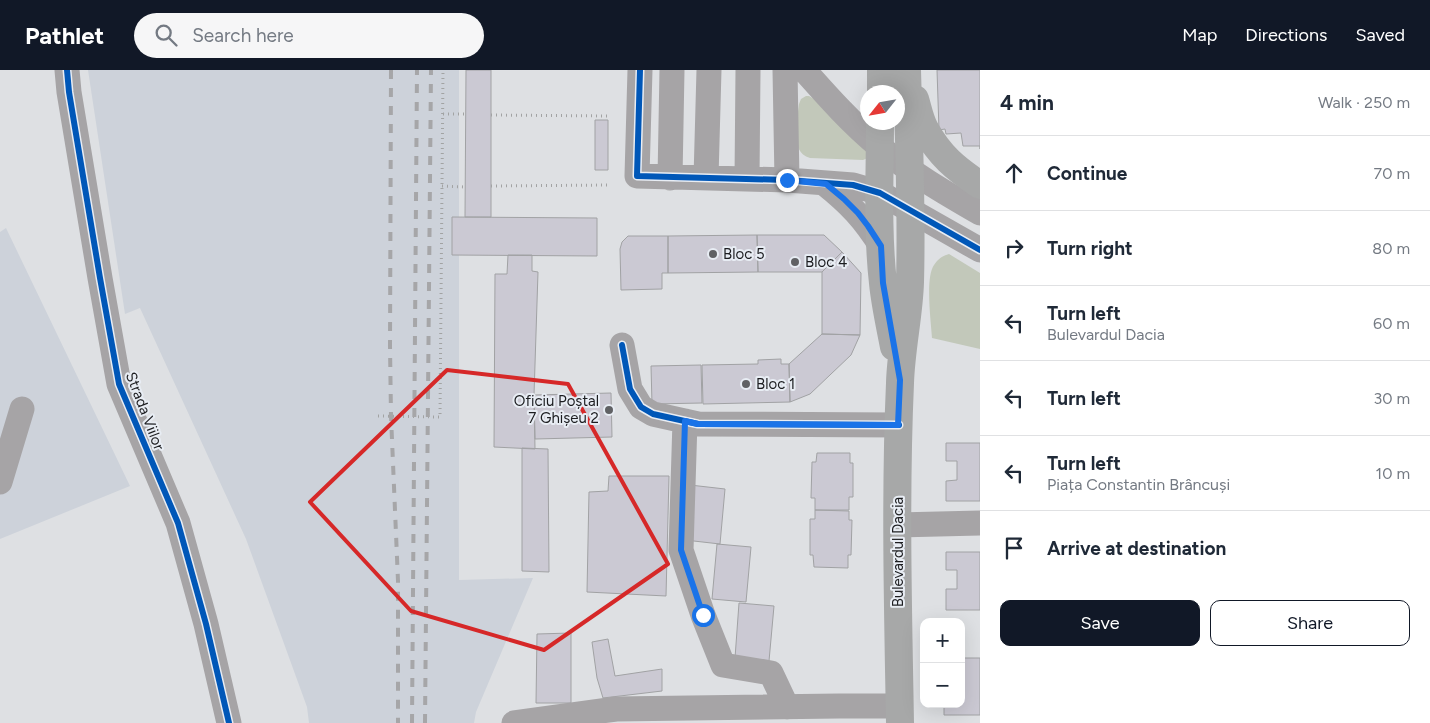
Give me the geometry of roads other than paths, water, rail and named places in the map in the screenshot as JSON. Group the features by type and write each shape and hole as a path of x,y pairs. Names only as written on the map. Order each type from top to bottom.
{"main road":[{"path":"881,70 881,85"},
{"name":"Bulevardul Dacia","path":"896,717 898,425 900,380 910,283 910,170 907,74"},
{"path":"907,74 924,128 939,151 950,163 980,184"},
{"name":"Bulevardul Dacia","path":"880,135 883,283 900,380"}],"street":[{"name":"Strada Viilor","path":"67,70 69,92 119,384 178,523 206,624 229,723"},
{"path":"640,70 637,176 787,180 853,185 880,193 910,212 980,250"},
{"path":"670,178 672,70"},
{"path":"706,178 709,70"},
{"path":"747,179 748,70"},
{"path":"785,70 787,180"},
{"path":"804,70 849,119 880,135 910,170 980,213"},
{"path":"826,184 858,213 881,246"},
{"path":"622,344 630,389 641,407 653,414 698,424 898,425"},
{"path":"0,482 22,409"},
{"path":"685,421 681,550 703,615 723,665 771,673 787,706"},
{"path":"897,525 980,523"},
{"path":"514,723 616,709 787,706 896,717"}],"railway":[{"path":"391,70 390,346 398,581 398,723"},
{"path":"412,723 417,70"},
{"path":"425,723 431,70"}],"place":[{"name":"Bloc 5","path":"713,254"},
{"name":"Bloc 4","path":"795,262"},
{"name":"Bloc 1","path":"746,384"},
{"name":"Oficiu Poștal 7 Ghișeu 2","path":"609,410"}]}
